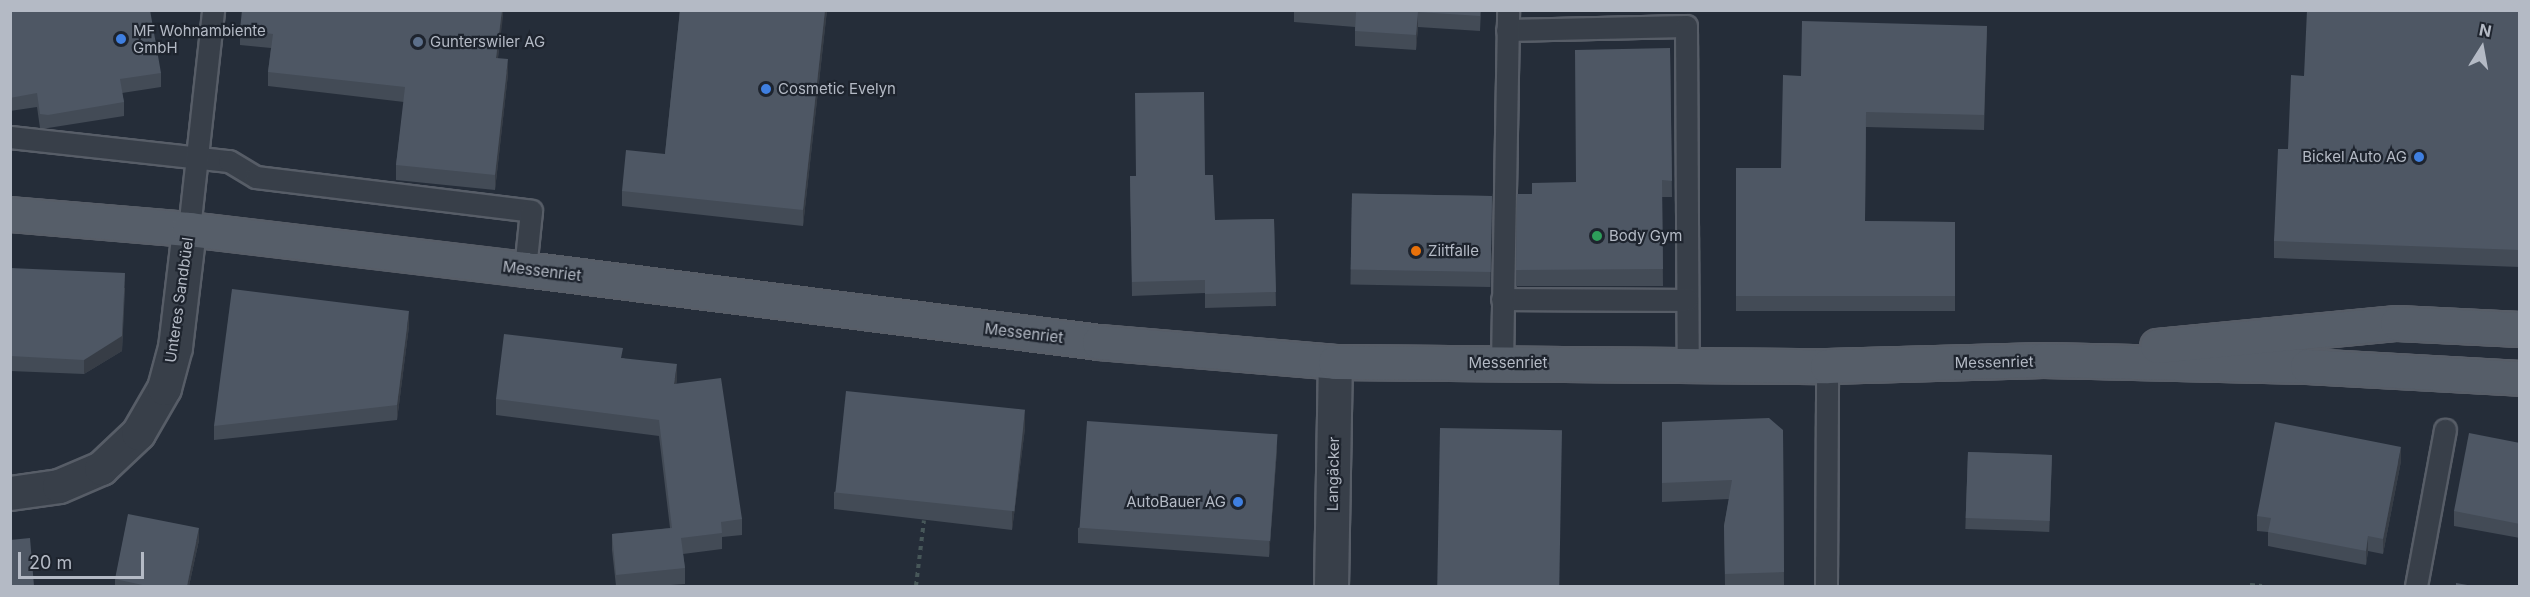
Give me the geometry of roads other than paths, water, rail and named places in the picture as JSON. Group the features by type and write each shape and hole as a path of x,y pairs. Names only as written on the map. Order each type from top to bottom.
{"main road":[{"name":"Messenriet","path":"10,214 189,230 525,268 1099,342 1335,362 1827,366 2043,360 2283,366 2520,378"},
{"name":"Messenriet","path":"2043,360 2279,332 2397,323 2520,328"},
{"path":"2279,332 2272,340 2271,354 2283,366"}],"street":[{"name":"Unteres Sandbüel","path":"10,493 59,486 101,468 138,433 164,388 175,347 189,230"},
{"name":"Langäcker","path":"1331,586 1335,362"}],"lane":[{"path":"189,230 213,10"},
{"path":"1502,363 1507,20 1686,26 1688,364"},
{"path":"10,137 229,161 256,177 531,212 525,268"},
{"path":"1502,299 1688,300"},
{"path":"1826,586 1827,366"},
{"path":"2416,586 2445,430"}],"place":[{"name":"MF Wohnambiente GmbH","path":"121,39"},
{"name":"Gunterswiler AG","path":"418,42"},
{"name":"Cosmetic Evelyn","path":"766,89"},
{"name":"Bickel Auto AG","path":"2419,157"},
{"name":"Body Gym","path":"1597,236"},
{"name":"Ziitfalle","path":"1416,251"},
{"name":"AutoBauer AG","path":"1238,502"}]}
